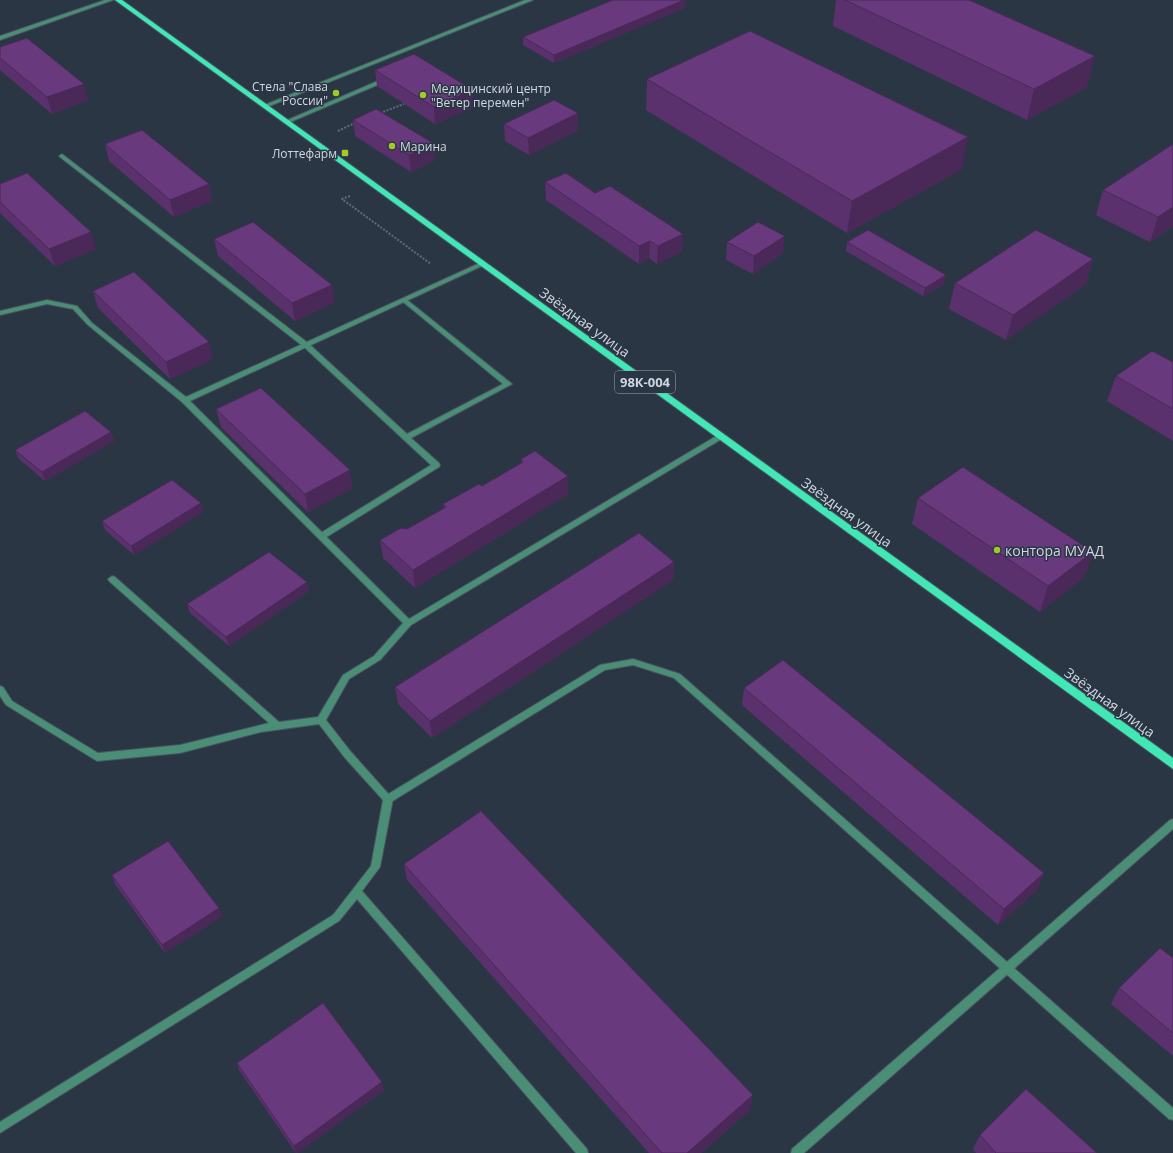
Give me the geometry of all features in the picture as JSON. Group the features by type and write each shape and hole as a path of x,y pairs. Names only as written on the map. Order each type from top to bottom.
{"main road":[{"name":"Звёздная улица","path":"118,0 1173,764"}],"street":[{"path":"0,38 110,0"},
{"path":"265,106 530,0"},
{"path":"286,122 394,76"},
{"path":"62,156 306,345 436,465 322,536"},
{"path":"185,400 482,264"},
{"path":"404,300 508,384 406,438"},
{"path":"0,313 47,302 74,307 90,324 185,400 408,623"},
{"path":"321,720 346,677 377,658 408,623 721,437"},
{"path":"112,579 278,726"},
{"path":"0,1128 336,918 375,867 388,799 603,667 633,662 677,676 1173,1115"},
{"path":"0,689 9,703 97,757 180,749 261,728 321,720"},
{"path":"321,720 348,755 388,799"},
{"path":"796,1153 1173,823"},
{"path":"356,891 583,1153"}],"path":[{"path":"374,116 404,104"},
{"path":"341,136 335,132 361,121"}],"building":[{"path":"613,0 684,0 554,55 523,37"},
{"path":"845,0 969,0 1095,56 1034,89"},
{"path":"750,31 968,137 852,201 647,79"},
{"path":"27,38 84,84 47,97 0,58 0,47"},
{"path":"414,54 473,90 434,107 375,70"},
{"path":"554,100 578,113 528,138 504,124"},
{"path":"376,109 433,143 409,155 353,120"},
{"path":"142,130 209,184 170,200 105,144"},
{"path":"1173,144 1173,207 1158,217 1103,190"},
{"path":"27,173 91,232 49,249 0,202 0,184"},
{"path":"566,173 595,193 610,186 683,234 658,246 650,241 639,246 545,182"},
{"path":"253,222 332,285 292,303 214,239"},
{"path":"758,222 785,236 754,256 727,242"},
{"path":"868,230 946,275 925,288 847,242"},
{"path":"1036,230 1093,259 1013,315 955,283"},
{"path":"134,272 209,342 166,362 93,291"},
{"path":"1152,351 1173,362 1173,409 1116,376"},
{"path":"261,388 350,470 305,494 216,409"},
{"path":"85,411 111,432 42,472 15,450"},
{"path":"535,451 568,476 413,570 380,540 401,528 407,529 446,507 443,504 479,484 482,486 523,462 521,459"},
{"path":"963,467 1093,552 1048,586 918,498"},
{"path":"172,480 201,503 131,546 102,521"},
{"path":"639,533 674,562 430,721 395,687"},
{"path":"269,552 307,582 226,637 187,604"},
{"path":"783,660 1044,873 1004,909 744,688"},
{"path":"481,811 753,1095 687,1153 662,1153 404,864"},
{"path":"168,841 219,908 162,945 112,875"},
{"path":"1160,948 1173,958 1173,1033 1119,988"},
{"path":"323,1003 382,1082 294,1146 237,1063"},
{"path":"1026,1089 1097,1153 996,1153 980,1135"}],"place":[{"name":"Стела \"Слава России\"","path":"336,93"},
{"name":"Медицинский центр \"Ветер перемен\"","path":"423,95"},
{"name":"Марина","path":"392,146"},
{"name":"Лоттефарм","path":"345,153"},
{"name":"контора МУАД","path":"997,550"}]}
